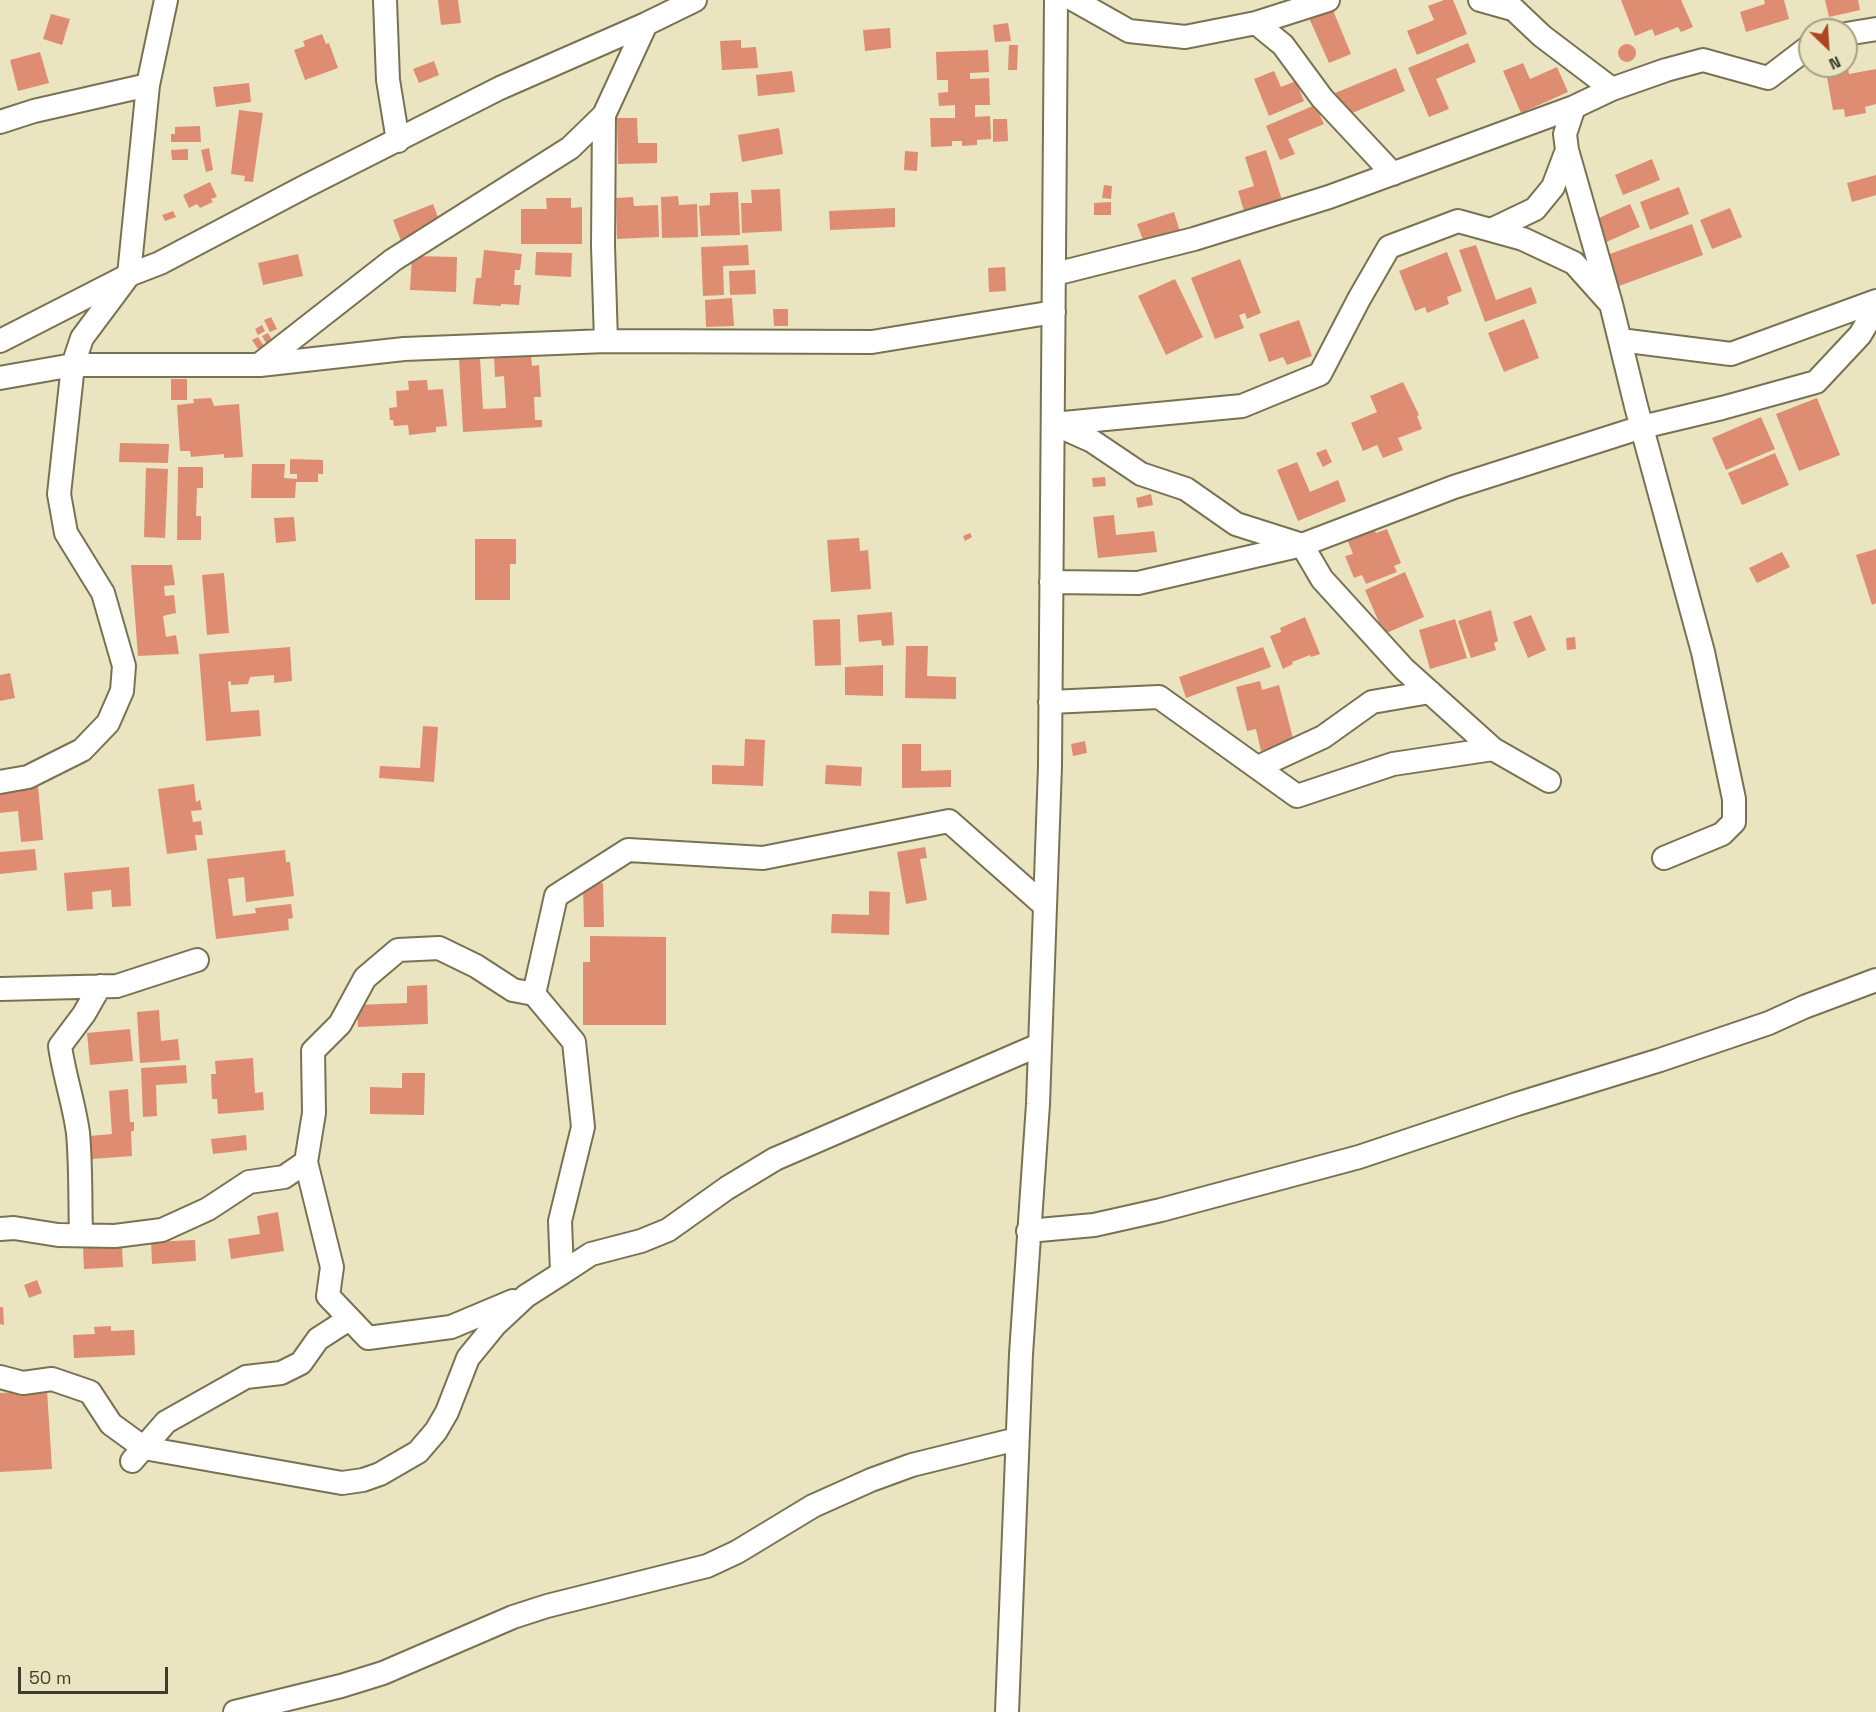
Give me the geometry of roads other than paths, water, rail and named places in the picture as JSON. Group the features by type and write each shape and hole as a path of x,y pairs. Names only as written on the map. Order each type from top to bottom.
{"street":[{"path":"0,782 28,777 82,750 108,723 122,691 124,666 103,593 66,533 59,494 73,365 82,338 129,275 148,85 166,0"},
{"path":"385,0 388,80 398,141"},
{"path":"0,341 129,275 160,263 500,88 695,0"},
{"path":"1007,1712 1017,1439 1028,1231 1038,1104 1050,766 1056,0"},
{"path":"1074,0 1129,31 1185,37 1256,23 1328,0"},
{"path":"1480,0 1508,4 1542,36 1612,89"},
{"path":"1256,23 1282,45 1322,98 1392,174"},
{"path":"260,364 393,260 570,148 604,115 646,24"},
{"path":"1858,32 1876,29"},
{"path":"1055,274 1194,239 1329,197 1574,107 1612,89 1666,70 1702,60 1768,78 1798,55"},
{"path":"0,122 34,111 148,85"},
{"path":"1574,107 1565,134 1567,150 1611,304 1703,652 1734,799 1734,822 1722,834 1664,858"},
{"path":"604,115 603,246 606,341"},
{"path":"1491,230 1534,209 1553,187 1567,150"},
{"path":"1053,424 1242,406 1320,374 1389,247 1458,221 1523,238 1574,263 1611,304"},
{"path":"1620,340 1731,354 1876,301"},
{"path":"1051,582 1138,583 1302,544 1454,487 1642,427 1816,382 1860,335 1876,308"},
{"path":"0,378 73,365 260,364 404,349 606,341 872,342 1054,312"},
{"path":"1053,424 1092,441 1141,474 1186,489 1236,524 1302,544 1322,579 1404,669 1493,749 1549,781"},
{"path":"1258,767 1323,737 1372,702 1430,692"},
{"path":"1050,702 1159,697 1297,796 1393,764 1493,749"},
{"path":"534,994 555,896 628,850 763,858 949,821 1044,905"},
{"path":"562,1273 560,1221 583,1127 574,1042 534,994 513,990 476,966 439,948 398,950 365,978 340,1024 313,1051 314,1113 306,1162 332,1268 328,1296 368,1338 451,1327 526,1296 562,1273 591,1254 641,1241 668,1230 727,1188 775,1159 1039,1045"},
{"path":"0,989 117,986 197,960"},
{"path":"1028,1231 1094,1225 1161,1210 1359,1157 1736,1034 1876,980"},
{"path":"81,1235 78,1133 60,1046 84,1014 100,986"},
{"path":"0,1229 14,1228 58,1235 115,1236 162,1230 208,1209 249,1182 284,1177 306,1162"},
{"path":"0,1377 22,1383 52,1379 90,1392 111,1424 138,1455 342,1483 363,1480 380,1474 418,1452 436,1431 447,1412 468,1358 495,1325 526,1296"},
{"path":"138,1455 165,1422 246,1377 281,1373 301,1363 318,1340 349,1319"},
{"path":"235,1712 341,1686 383,1673 513,1617 547,1606 707,1566 737,1552 813,1506 871,1480 912,1465 1017,1439"}]}
